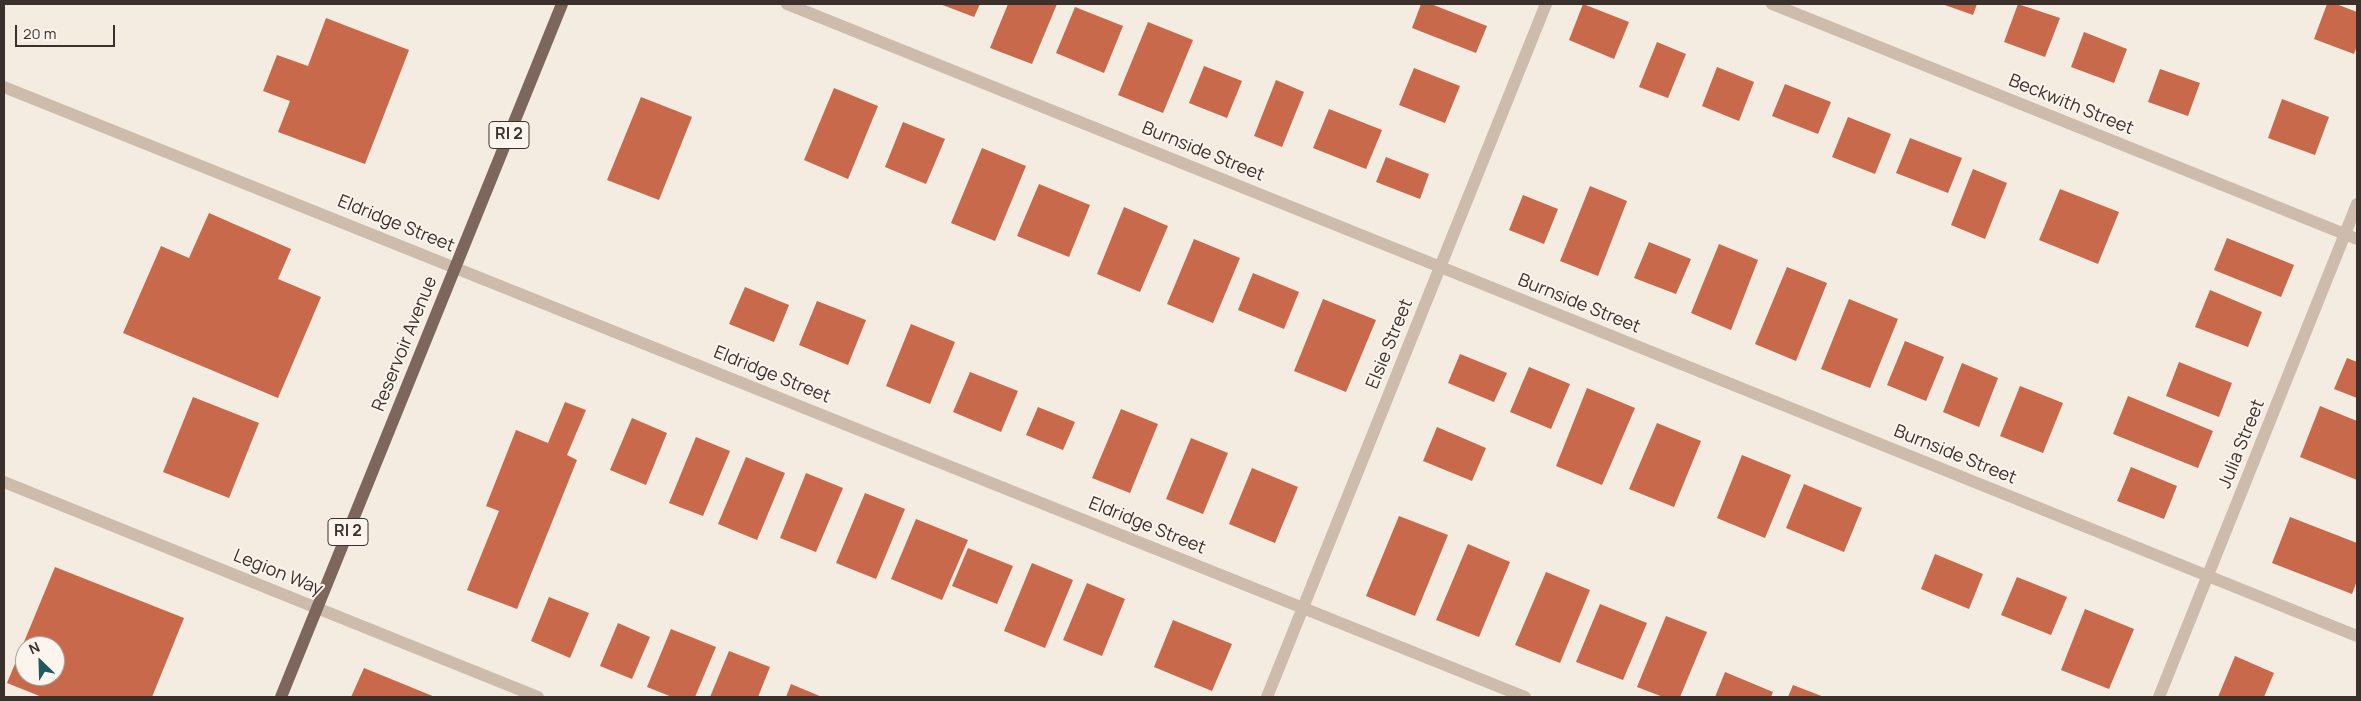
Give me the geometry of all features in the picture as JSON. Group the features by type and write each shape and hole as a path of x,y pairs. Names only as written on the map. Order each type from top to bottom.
{"main road":[{"name":"Reservoir Avenue","path":"281,697 562,4"}],"street":[{"name":"Burnside Street","path":"788,4 2357,636"},
{"name":"Elsie Street","path":"1267,697 1546,4"},
{"name":"Beckwith Street","path":"1772,4 2357,239"},
{"name":"Eldridge Street","path":"4,87 1526,697"},
{"name":"Julia Street","path":"2159,697 2357,204"},
{"name":"Legion Way","path":"4,482 538,697"}],"building":[{"path":"940,4 980,4 974,17"},
{"path":"1008,4 1057,4 1032,64 990,48"},
{"path":"1421,4 1431,4 1487,26 1476,53 1412,28"},
{"path":"1583,4 1629,22 1614,59 1569,40"},
{"path":"1942,4 1977,4 1973,15"},
{"path":"2018,4 2060,18 2045,57 2004,42"},
{"path":"2327,4 2336,4 2357,12 2357,46 2354,54 2314,39"},
{"path":"1075,7 1123,26 1104,73 1056,53"},
{"path":"326,18 409,50 365,164 278,132 290,101 263,91 277,55 308,66"},
{"path":"1148,22 1193,40 1163,113 1118,95"},
{"path":"2084,32 2127,49 2114,83 2071,67"},
{"path":"1657,42 1686,54 1668,98 1639,87"},
{"path":"1204,66 1242,81 1227,118 1189,103"},
{"path":"1717,67 1754,82 1739,121 1702,106"},
{"path":"1414,68 1460,86 1445,123 1399,105"},
{"path":"2160,69 2200,83 2188,116 2148,102"},
{"path":"1276,80 1304,92 1282,147 1254,136"},
{"path":"1785,84 1831,102 1818,134 1772,116"},
{"path":"834,88 878,106 848,179 804,160"},
{"path":"641,97 692,117 659,200 607,180"},
{"path":"2282,99 2329,117 2315,155 2268,138"},
{"path":"1329,109 1382,130 1366,169 1313,148"},
{"path":"1848,117 1891,134 1875,174 1832,157"},
{"path":"903,122 945,139 926,184 885,167"},
{"path":"1910,138 1962,158 1948,193 1896,173"},
{"path":"982,148 1026,166 995,241 951,223"},
{"path":"1386,157 1429,174 1420,199 1376,182"},
{"path":"1973,169 2007,183 1985,239 1951,225"},
{"path":"1039,184 1090,205 1069,257 1017,236"},
{"path":"1590,186 1627,201 1598,276 1560,261"},
{"path":"2060,189 2119,212 2098,264 2039,240"},
{"path":"1523,195 1558,209 1544,244 1509,230"},
{"path":"1124,207 1168,226 1140,292 1097,274"},
{"path":"209,213 291,249 278,279 321,297 278,398 123,333 161,246 189,258"},
{"path":"2227,238 2294,265 2281,297 2214,270"},
{"path":"1194,239 1240,258 1213,323 1167,304"},
{"path":"1649,242 1691,259 1676,294 1634,278"},
{"path":"1719,244 1758,260 1731,330 1691,313"},
{"path":"1787,267 1827,283 1796,361 1755,344"},
{"path":"1253,273 1299,292 1284,329 1238,310"},
{"path":"745,287 789,305 774,342 729,324"},
{"path":"2210,290 2262,312 2248,347 2195,327"},
{"path":"1323,299 1376,320 1346,392 1294,371"},
{"path":"1849,299 1898,319 1870,388 1821,369"},
{"path":"817,301 866,320 848,365 799,345"},
{"path":"911,324 955,342 930,404 886,386"},
{"path":"1905,341 1944,357 1926,401 1887,385"},
{"path":"1460,354 1507,373 1494,402 1448,383"},
{"path":"2347,358 2357,362 2357,398 2334,389"},
{"path":"2179,362 2232,383 2219,417 2166,396"},
{"path":"1962,363 1998,378 1979,427 1943,412"},
{"path":"1529,367 1570,384 1551,429 1510,412"},
{"path":"970,372 1018,391 1001,432 953,412"},
{"path":"2020,386 2063,403 2043,453 2000,436"},
{"path":"1587,388 1635,408 1602,485 1556,466"},
{"path":"2128,396 2213,431 2198,468 2113,434"},
{"path":"193,397 259,423 229,498 163,472"},
{"path":"565,402 586,410 567,455 577,460 517,609 467,590 499,511 486,506 516,430 548,443"},
{"path":"2320,406 2357,421 2357,480 2300,457"},
{"path":"1038,407 1075,422 1063,450 1026,435"},
{"path":"1121,409 1158,424 1130,493 1092,478"},
{"path":"632,418 667,433 646,485 610,470"},
{"path":"1657,423 1701,441 1674,507 1629,489"},
{"path":"1437,427 1486,448 1472,481 1423,461"},
{"path":"696,437 730,451 703,516 669,503"},
{"path":"1191,438 1228,453 1203,514 1166,499"},
{"path":"1742,455 1791,475 1765,538 1717,518"},
{"path":"746,457 785,473 757,540 718,524"},
{"path":"2131,467 2177,486 2164,519 2117,501"},
{"path":"1252,468 1298,487 1275,543 1229,524"},
{"path":"806,473 843,488 816,552 780,538"},
{"path":"1804,484 1862,508 1844,552 1786,528"},
{"path":"865,493 905,509 876,579 836,563"},
{"path":"1399,516 1448,535 1415,616 1366,596"},
{"path":"2290,517 2357,543 2357,581 2352,594 2272,563"},
{"path":"916,519 968,540 942,600 891,579"},
{"path":"1468,544 1510,562 1479,637 1436,620"},
{"path":"968,548 1013,566 997,604 952,586"},
{"path":"1935,554 1983,574 1969,609 1921,589"},
{"path":"1032,563 1073,580 1045,648 1004,631"},
{"path":"55,567 184,618 152,697 42,697 7,683 15,664 15,686 65,686 65,636 26,636"},
{"path":"1546,572 1590,590 1560,663 1515,645"},
{"path":"2017,577 2067,597 2051,635 2001,615"},
{"path":"1087,583 1125,599 1102,656 1063,640"},
{"path":"549,597 589,613 570,658 531,641"},
{"path":"1600,604 1647,623 1623,680 1576,662"},
{"path":"2085,609 2134,629 2109,689 2061,670"},
{"path":"1666,616 1707,632 1680,697 1663,697 1637,687"},
{"path":"1173,620 1232,644 1212,691 1154,667"},
{"path":"618,623 650,637 632,679 600,666"},
{"path":"671,629 716,647 695,697 672,697 647,687"},
{"path":"729,651 770,667 758,697 710,697"},
{"path":"2235,656 2274,673 2264,697 2218,697"},
{"path":"364,668 435,697 351,697"},
{"path":"1725,672 1773,692 1771,697 1715,697"},
{"path":"791,684 822,697 786,697"},
{"path":"1793,685 1824,697 1788,697"}]}
